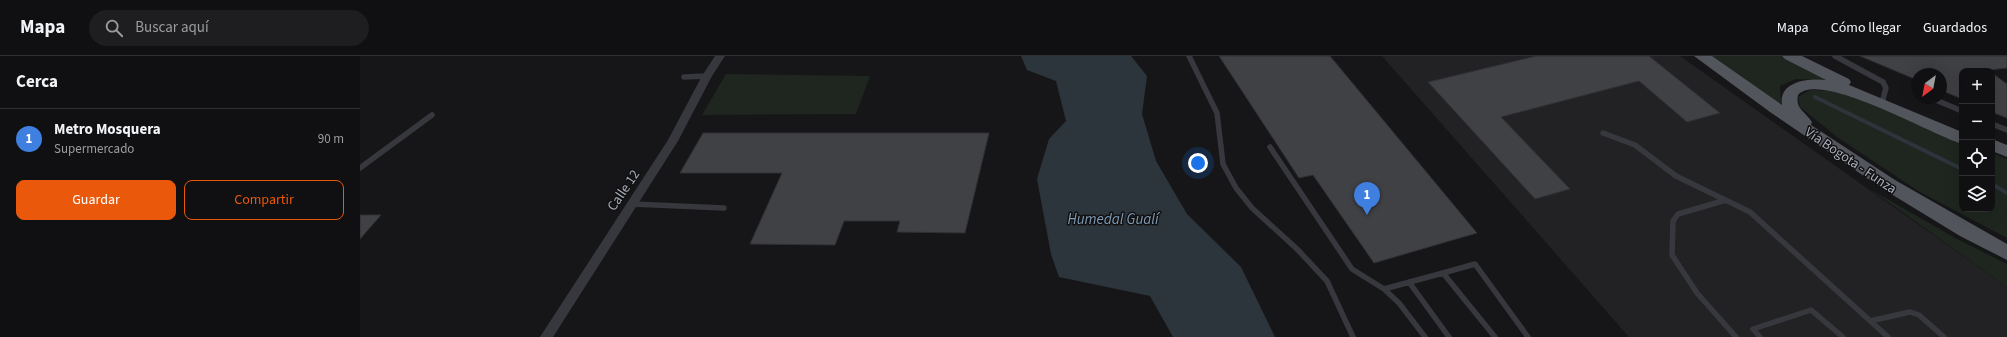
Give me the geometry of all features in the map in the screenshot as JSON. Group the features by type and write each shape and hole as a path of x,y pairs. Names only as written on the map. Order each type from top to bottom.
{"main road":[{"name":"Vía Bogota - Funza","path":"1702,56 1833,148 1898,191 1960,228 2007,253"},
{"path":"1790,56 1883,99 1959,132"},
{"path":"1833,148 1796,115 1789,104 1789,96 1794,90 1804,85 1820,84 1837,86 1959,137"},
{"path":"1995,146 2007,151"},
{"path":"1995,152 2007,157"}],"street":[{"name":"Calle 12","path":"546,337 673,141 707,76 720,56"}],"lane":[{"path":"1189,56 1217,113 1223,164 1232,181 1252,208 1297,249 1327,281 1342,310 1353,337"},
{"path":"1835,56 1883,82 1886,88 1883,99"},
{"path":"684,77 707,76"},
{"path":"1945,104 1959,110"},
{"path":"360,168 432,115"},
{"path":"1995,125 2007,130"},
{"path":"1603,133 1635,145 1676,176 1750,212 1888,337"},
{"path":"1270,147 1352,269 1384,289 1399,303 1425,337"},
{"path":"1726,200 1678,214 1673,221 1671,243 1672,255 1696,293 1736,337"},
{"path":"632,204 724,208"},
{"path":"1384,289 1475,264 1528,337"},
{"path":"1444,273 1495,337"},
{"path":"1409,282 1449,337"},
{"path":"1760,337 1753,329 1811,310 1843,337"},
{"path":"1870,321 1910,312 1919,315 1944,337"}],"shaded area":[{"path":"1382,56 1680,56 2007,287 2007,337 1629,337"},
{"path":"1710,56 1781,56 1827,80 1796,79 1780,86 1781,105"},
{"path":"726,74 870,76 856,114 702,115"},
{"path":"1810,90 1837,91 1959,139 1959,212 1995,212 1995,154 2007,159 2007,238 1918,191 1837,137 1800,107 1798,97"},
{"path":"1870,189 1957,239 2007,264 2007,287"}],"water":[{"name":"Humedal Gualí","path":"1021,56 1131,56 1147,76 1142,114 1156,161 1187,214 1241,267 1275,337 1173,337 1150,296 1059,277 1051,254 1037,179 1049,139 1066,121 1056,81 1027,70"}],"building":[{"path":"1219,56 1330,56 1477,233 1374,263 1313,175 1299,178"},
{"path":"1536,56 1649,56 1720,113 1687,122 1639,81 1501,117 1570,189 1535,199 1428,82"},
{"path":"1860,56 2007,56 2007,68 1995,69 1995,68 1959,68 1959,98 1947,93 1947,68 1911,68 1911,77"},
{"path":"1995,75 2007,84 2007,118 1995,113"},
{"path":"703,133 989,133 965,233 897,232 900,221 844,221 835,245 750,244 782,173 680,173"},
{"path":"360,215 381,215 360,239"}],"waterway":[{"path":"1815,97 1959,168"},
{"path":"1995,186 2007,193"}],"place":[{"name":"Metro Mosquera","path":"1367,215"}]}
